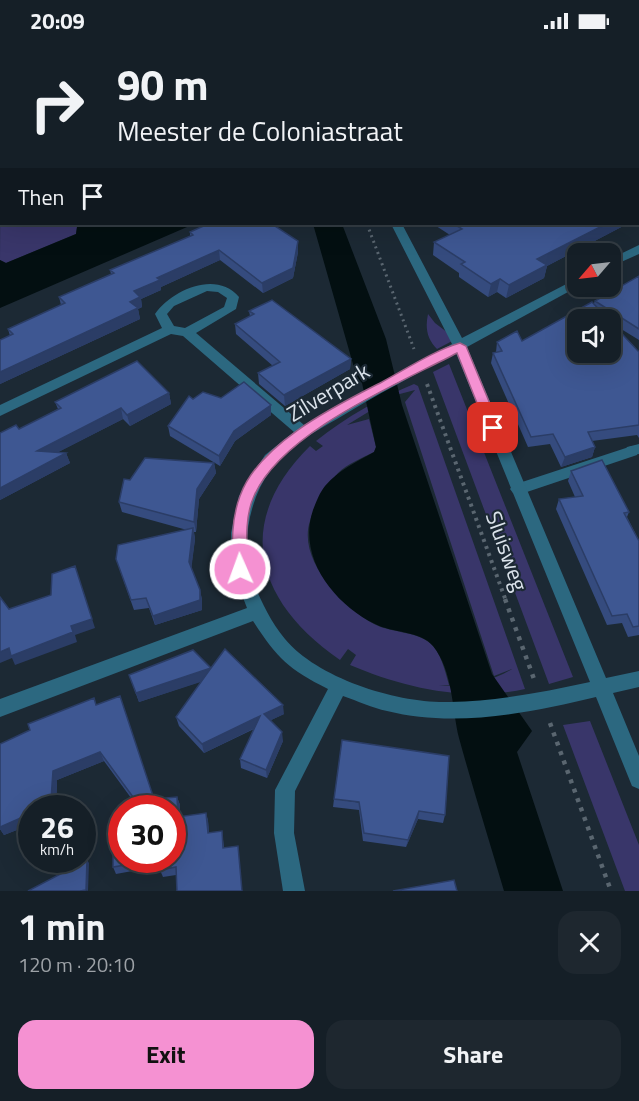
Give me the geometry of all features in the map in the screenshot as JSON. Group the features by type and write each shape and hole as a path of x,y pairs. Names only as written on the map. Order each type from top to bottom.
{"street":[{"path":"397,225 460,346 639,779"},
{"path":"621,258 639,249"},
{"path":"169,330 161,314 170,303 205,287 221,288 233,297 230,309 187,332"},
{"name":"Zilverpark","path":"567,288 421,368 361,398 303,432 270,459 247,496 239,533 240,569 257,612 279,645 304,668 339,686 387,703 449,711 535,702 639,679"},
{"path":"0,411 169,330 187,332 303,432"},
{"path":"518,489 636,450"},
{"path":"0,708 257,612"},
{"path":"294,891 284,833 285,790 339,686"}],"path":[{"name":"Sluisweg","path":"367,225 421,368 535,702 611,891"}],"shaded area":[{"path":"0,225 82,225 77,227 76,234 6,263 0,260"},
{"path":"82,225 192,225 0,308 0,260 6,263 76,234 77,227"},
{"path":"313,225 342,225 386,339 402,405 492,674 532,731 517,752 563,891 504,891 459,738 451,690 440,656 428,641 382,627 360,615 333,592 315,561 310,545 309,528 320,494 336,475 374,452 376,447 362,383 357,378"},
{"path":"428,314 435,323 456,339 437,349 428,333"},
{"path":"449,364 573,677 549,684 433,372"},
{"path":"414,384 418,386 525,689 480,694 436,690 392,680 350,665 356,655 348,649 340,660 311,637 289,613 273,587 264,560 263,532 270,504 285,475 310,446 316,451 323,446 316,441 327,432 376,402","holes":["415,390 405,402 494,676 512,669 486,680 449,685 442,662 430,643 417,636 381,627 362,616 349,606 326,581 310,551 308,536 311,518 332,482 338,473 374,452 376,447 369,419 347,425 396,395"]},
{"path":"590,721 639,845 639,891 625,891 563,725"}],"building":[{"path":"206,225 274,225 298,241 293,268 262,283 219,250 134,291 140,297 130,302 138,308 0,372 0,340 13,334 8,329 65,303 59,297 114,273 110,270 193,235 190,232"},
{"path":"456,225 604,225 537,259 547,265 509,285 500,279 491,284 461,264 465,262 434,242 462,229"},
{"path":"639,276 639,329 621,318 621,309 608,309 595,301 602,297 621,297 621,286"},
{"path":"272,300 351,359 284,395 258,373 280,362 235,324 254,314 249,311"},
{"path":"592,302 599,309 579,309"},
{"path":"567,316 567,363 621,363 621,333 639,352 639,425 588,432 595,447 565,457 553,434 531,437 493,353 502,351 497,342 517,331 522,341"},
{"path":"137,361 169,393 127,415 121,408 37,451 66,453 0,488 0,433 16,425 19,429 61,408 55,402"},
{"path":"244,382 271,405 234,431 219,456 168,426 189,396 193,399 203,392 221,398"},
{"path":"145,458 214,463 197,489 194,522 119,502 124,479 130,480"},
{"path":"602,460 629,512 624,513 639,541 639,626 633,627 627,614 612,616 559,499 583,496 571,471"},
{"path":"193,528 189,562 200,590 200,600 153,616 146,598 131,600 116,559 118,545"},
{"path":"75,566 92,619 71,626 73,632 11,656 9,648 0,652 0,597 9,609 51,595 52,574"},
{"path":"225,649 283,705 264,714 282,732 266,770 240,759 260,716 202,744 176,717"},
{"path":"193,650 211,668 136,693 129,675"},
{"path":"120,696 153,795 132,795 100,752 53,771 51,795 18,795 18,819 0,827 0,744 30,730 28,724 94,698 96,705"},
{"path":"342,740 449,756 445,815 419,811 408,840 364,833 359,802 334,799"},
{"path":"206,813 208,833 222,831 223,848 238,846 242,891 177,891 176,873 186,873 186,816"},
{"path":"62,873 87,873 86,890 28,891"},
{"path":"454,880 457,891 393,891"}],"route":[{"path":"240,569 239,533 247,496 270,459 303,432 361,398 460,346 493,428"}]}
